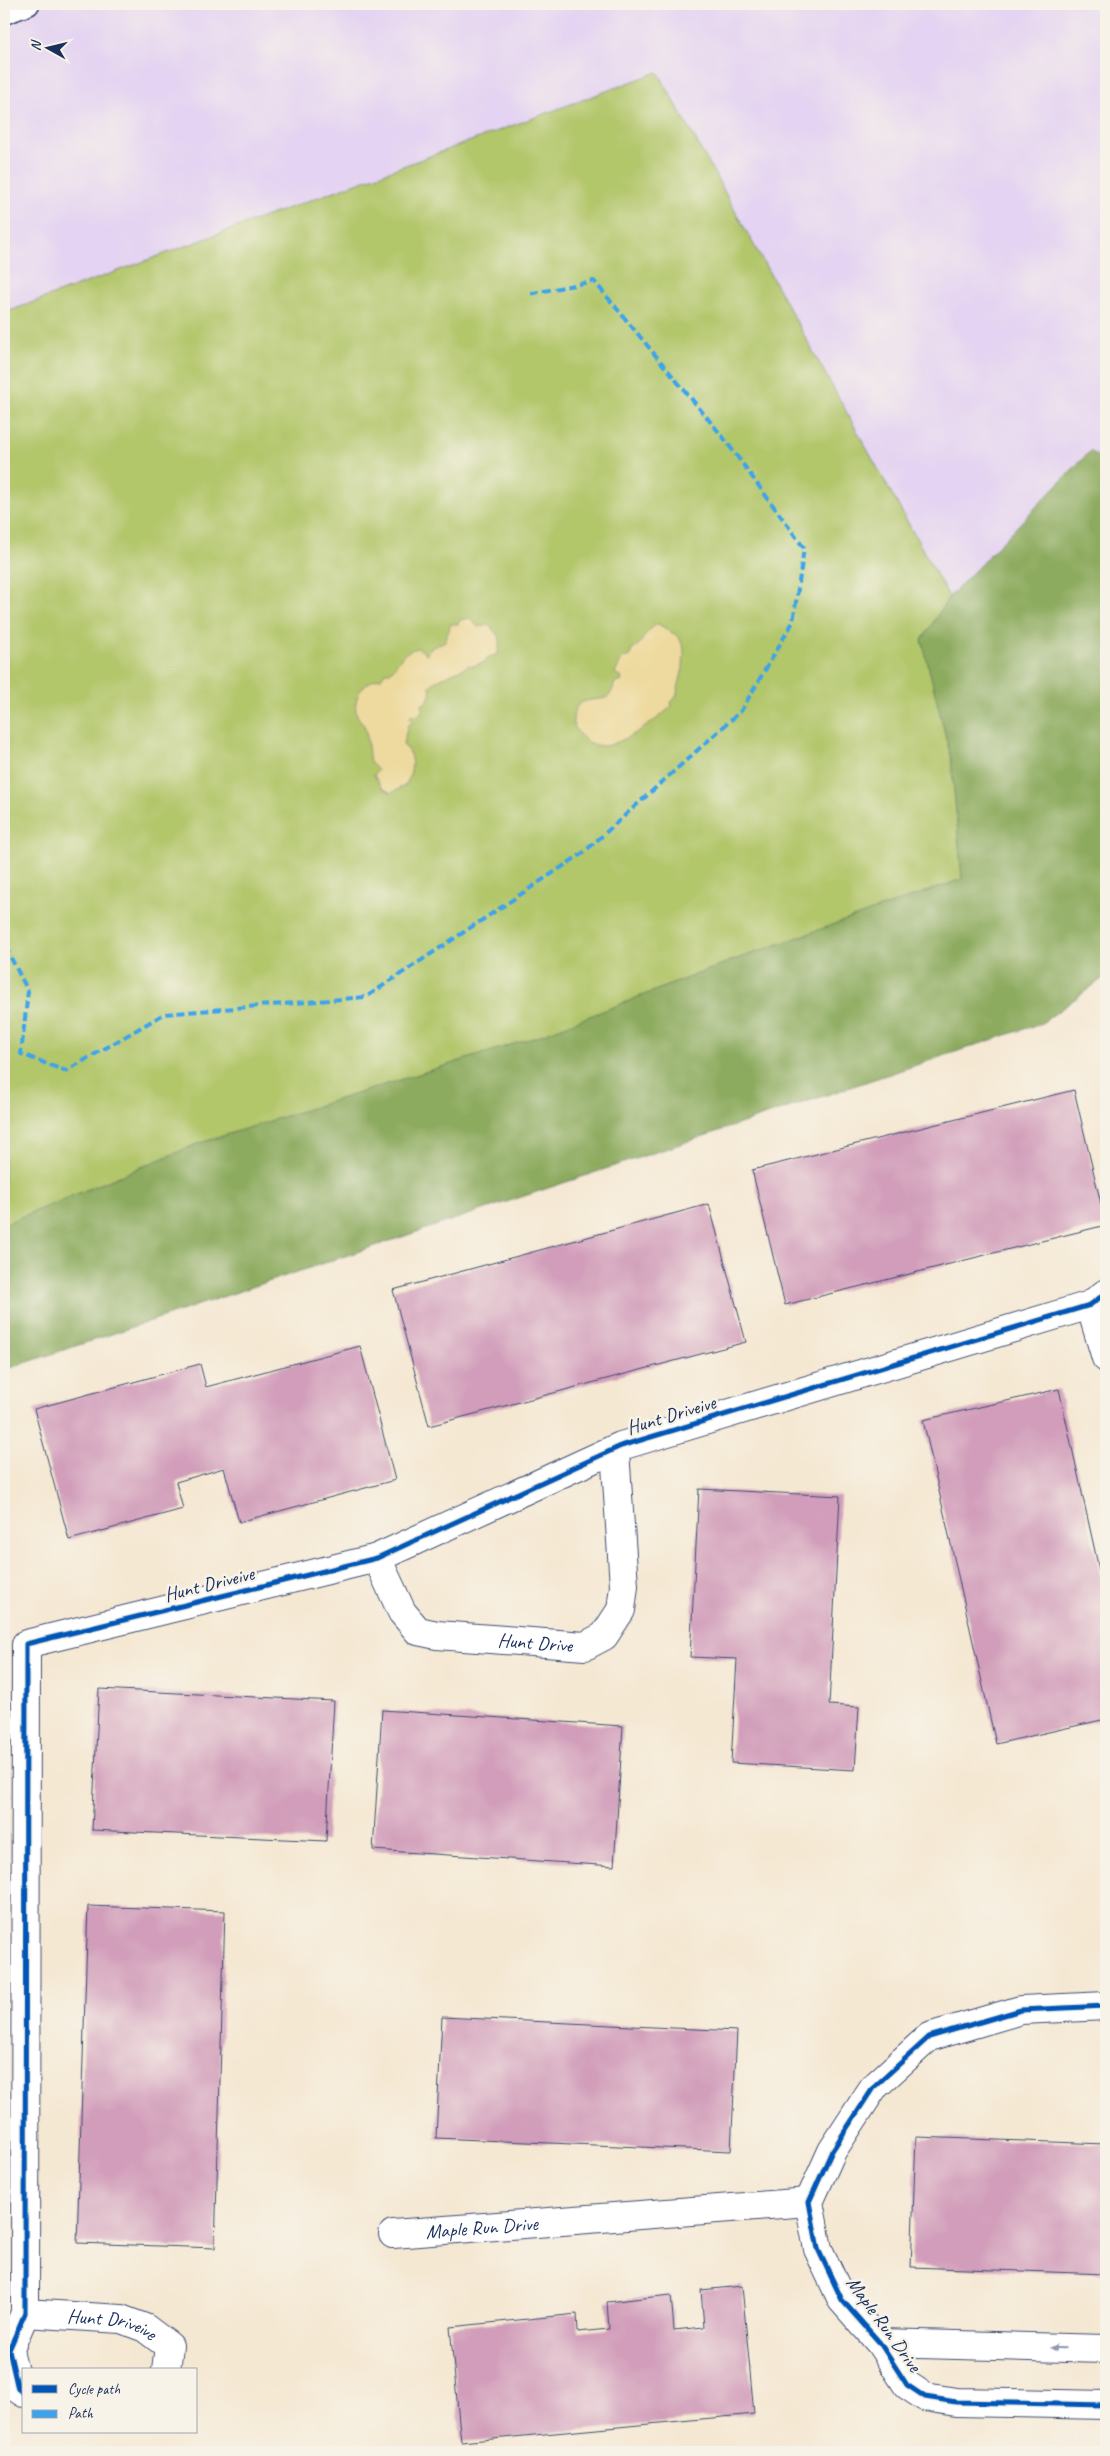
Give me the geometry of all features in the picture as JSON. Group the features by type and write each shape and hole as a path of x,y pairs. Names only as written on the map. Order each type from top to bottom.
{"street":[{"path":"1098,1299 1106,1358"},
{"name":"Hunt Driveive","path":"22,2392 18,2390 9,2350 25,2314 26,1644 377,1558 615,1450 1098,1299"},
{"name":"Hunt Drive","path":"377,1558 402,1612 418,1630 437,1635 585,1646 604,1636 621,1610 624,1586 615,1450"},
{"path":"809,2202 832,2151 873,2088 929,2037 1021,2010 1106,2006"},
{"name":"Maple Run Drive","path":"393,2234 809,2202 818,2249 842,2300 880,2344 907,2385 925,2397 956,2402 1106,2405"},
{"name":"Hunt Driveive","path":"25,2314 122,2319 146,2328 169,2346 166,2368"},
{"name":"Maple Run Drive","path":"880,2344 1106,2349"}],"lane":[{"path":"4,13 28,4"}],"shaded area":[{"path":"4,4 1106,4 1106,465 1090,450 949,597 658,72 4,313"}],"green space":[{"path":"658,72 949,597 1106,903 4,1322 4,313"},
{"path":"1091,450 1106,465 1106,976 1042,1023 4,1370 4,1224 197,1144 536,1037 731,961 962,879 951,758 922,640 949,597"}],"sand":[{"path":"470,618 478,627 489,625 500,637 498,654 487,658 485,662 473,666 469,665 443,677 430,686 430,695 422,705 422,711 417,717 412,714 410,718 413,722 408,725 403,744 410,754 412,764 406,785 391,793 381,787 374,775 378,770 370,762 366,732 357,715 356,702 358,696 361,690 370,682 381,678 385,672 390,672 401,657 408,652 418,648 427,654 429,649 445,641 451,624 458,624 460,620"},
{"path":"658,624 679,637 684,649 683,668 676,697 671,702 672,706 643,729 619,742 605,746 588,742 578,733 573,724 574,712 577,706 582,702 609,696 615,682 621,682 622,678 615,673 623,658 630,656 632,650"}],"building":[{"path":"1074,1090 1106,1225 785,1305 752,1170"},
{"path":"709,1204 746,1342 429,1426 393,1290"},
{"path":"360,1346 395,1480 239,1522 224,1468 176,1482 183,1509 69,1540 34,1409 200,1364 206,1387"},
{"path":"1059,1389 1106,1601 1106,1719 996,1744 923,1420"},
{"path":"699,1489 840,1496 829,1705 859,1707 855,1770 731,1763 737,1659 690,1657"},
{"path":"99,1689 334,1701 326,1841 92,1830"},
{"path":"382,1710 623,1726 614,1866 373,1850"},
{"path":"88,1906 225,1911 215,2248 77,2243"},
{"path":"442,2017 737,2031 731,2151 436,2138"},
{"path":"916,2137 1106,2144 1106,2274 911,2267"},
{"path":"742,2286 754,2414 461,2442 450,2327 577,2314 578,2332 609,2329 607,2302 671,2295 674,2330 704,2327 701,2290"}],"marked path":[{"path":"4,952 7,950 28,991 21,1054 66,1071 164,1014 366,997 583,853 741,711 793,622 804,548 723,437 594,281 529,294"}],"cycle path":[{"path":"22,2392 18,2389 9,2350 25,2313 26,1644 377,1558 621,1446 1090,1305 1106,1293"},
{"path":"1106,2006 1021,2010 929,2037 873,2088 832,2151 809,2202 818,2249 842,2300 880,2343 907,2385 925,2397 956,2402 1106,2405"}]}
